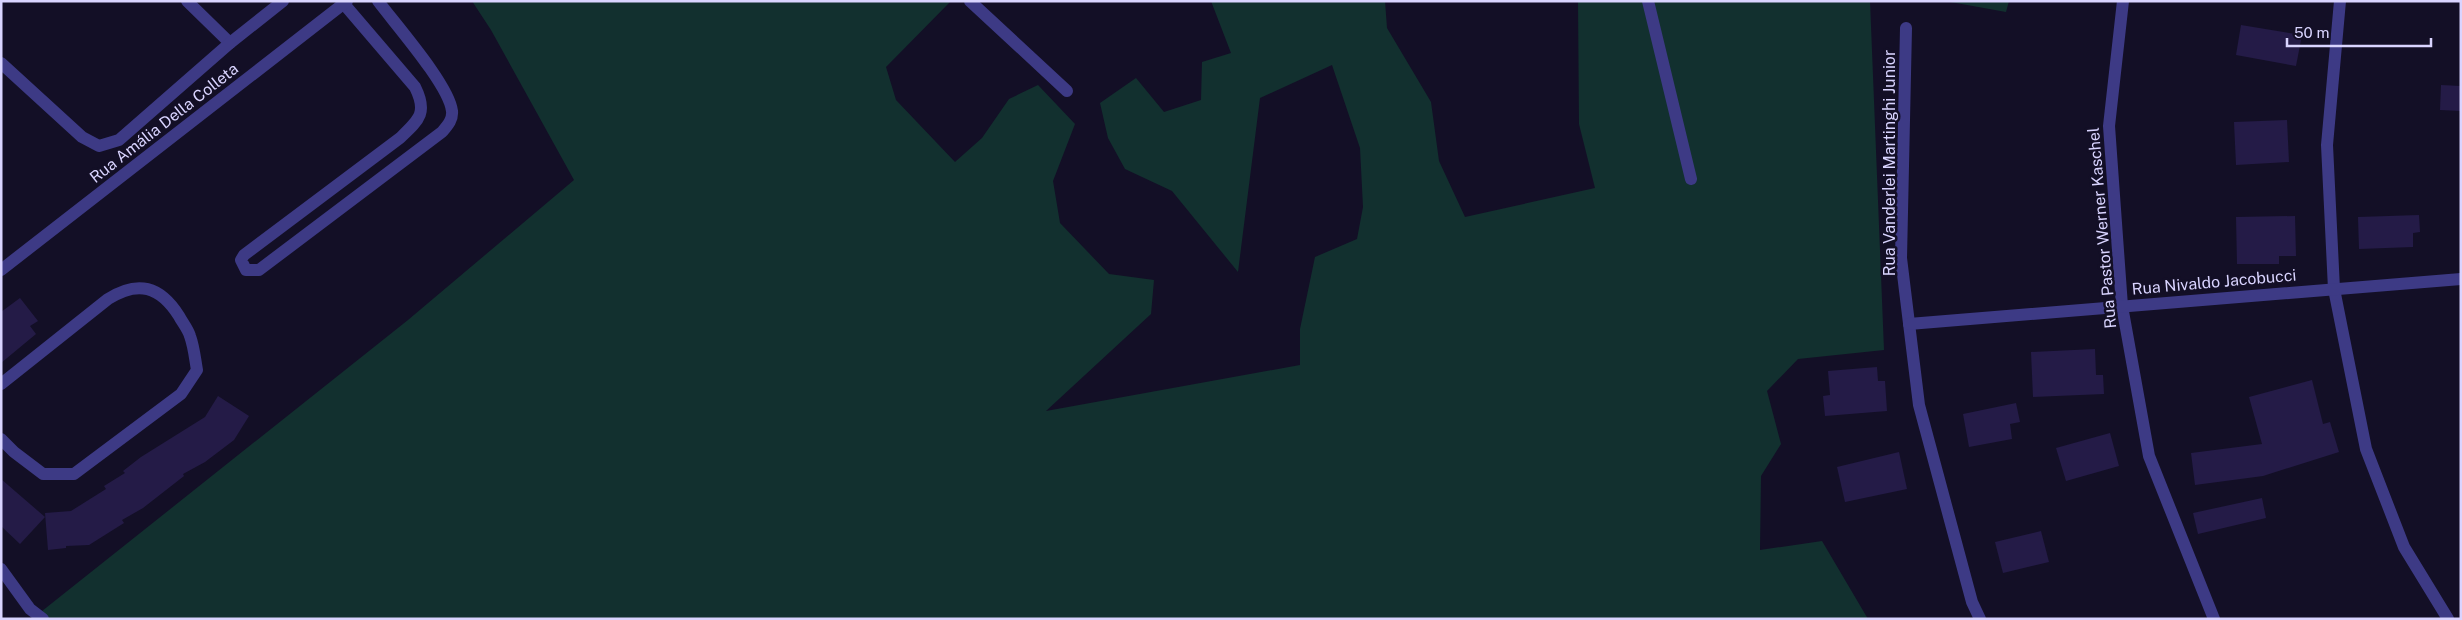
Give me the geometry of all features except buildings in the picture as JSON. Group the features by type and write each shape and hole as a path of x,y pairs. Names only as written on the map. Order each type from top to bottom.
{"street":[{"path":"187,1 230,43"},
{"path":"1,63 82,137 99,146 119,140 230,43 283,1"},
{"path":"346,3 415,87 422,100 422,111 417,122 400,138 244,255 242,260 246,270 258,270 442,132 449,124 452,112 442,86 378,1"},
{"path":"970,1 1067,91"},
{"path":"1648,1 1691,179"},
{"name":"Rua Pastor Werner Kaschel","path":"2123,1 2109,126 2122,306 2150,456 2214,619"},
{"path":"2340,1 2326,145 2334,289 2366,450 2404,547 2448,619"},
{"name":"Rua Amália Della Colleta","path":"1,270 346,3"},
{"name":"Rua Vanderlei Martinghi Junior","path":"1906,28 1902,258 1919,405 1972,602 1980,619"},
{"name":"Rua Nivaldo Jacobucci","path":"1909,324 2461,279"},
{"path":"1,384 108,299 122,290 137,288 153,290 169,300 190,335 197,370 181,394 74,474 43,474 14,452 1,438"},
{"path":"1,569 30,609 43,619"}],"green space":[{"path":"472,1 951,1 886,67 896,100 955,162 982,138 1009,99 1038,85 1075,124 1053,181 1060,223 1109,274 1154,280 1151,314 1046,411 1300,365 1300,329 1315,257 1357,239 1363,207 1360,148 1332,65 1260,98 1238,272 1172,191 1125,169 1108,138 1100,103 1136,78 1164,112 1201,100 1202,62 1231,53 1211,1 1385,1 1387,28 1431,102 1439,161 1465,217 1595,188 1579,124 1578,1 1870,1 1884,350 1798,359 1767,391 1781,444 1761,476 1760,550 1822,541 1868,619 32,619 408,320 574,180 491,30"},
{"path":"1945,1 2009,1 2006,12"}]}
